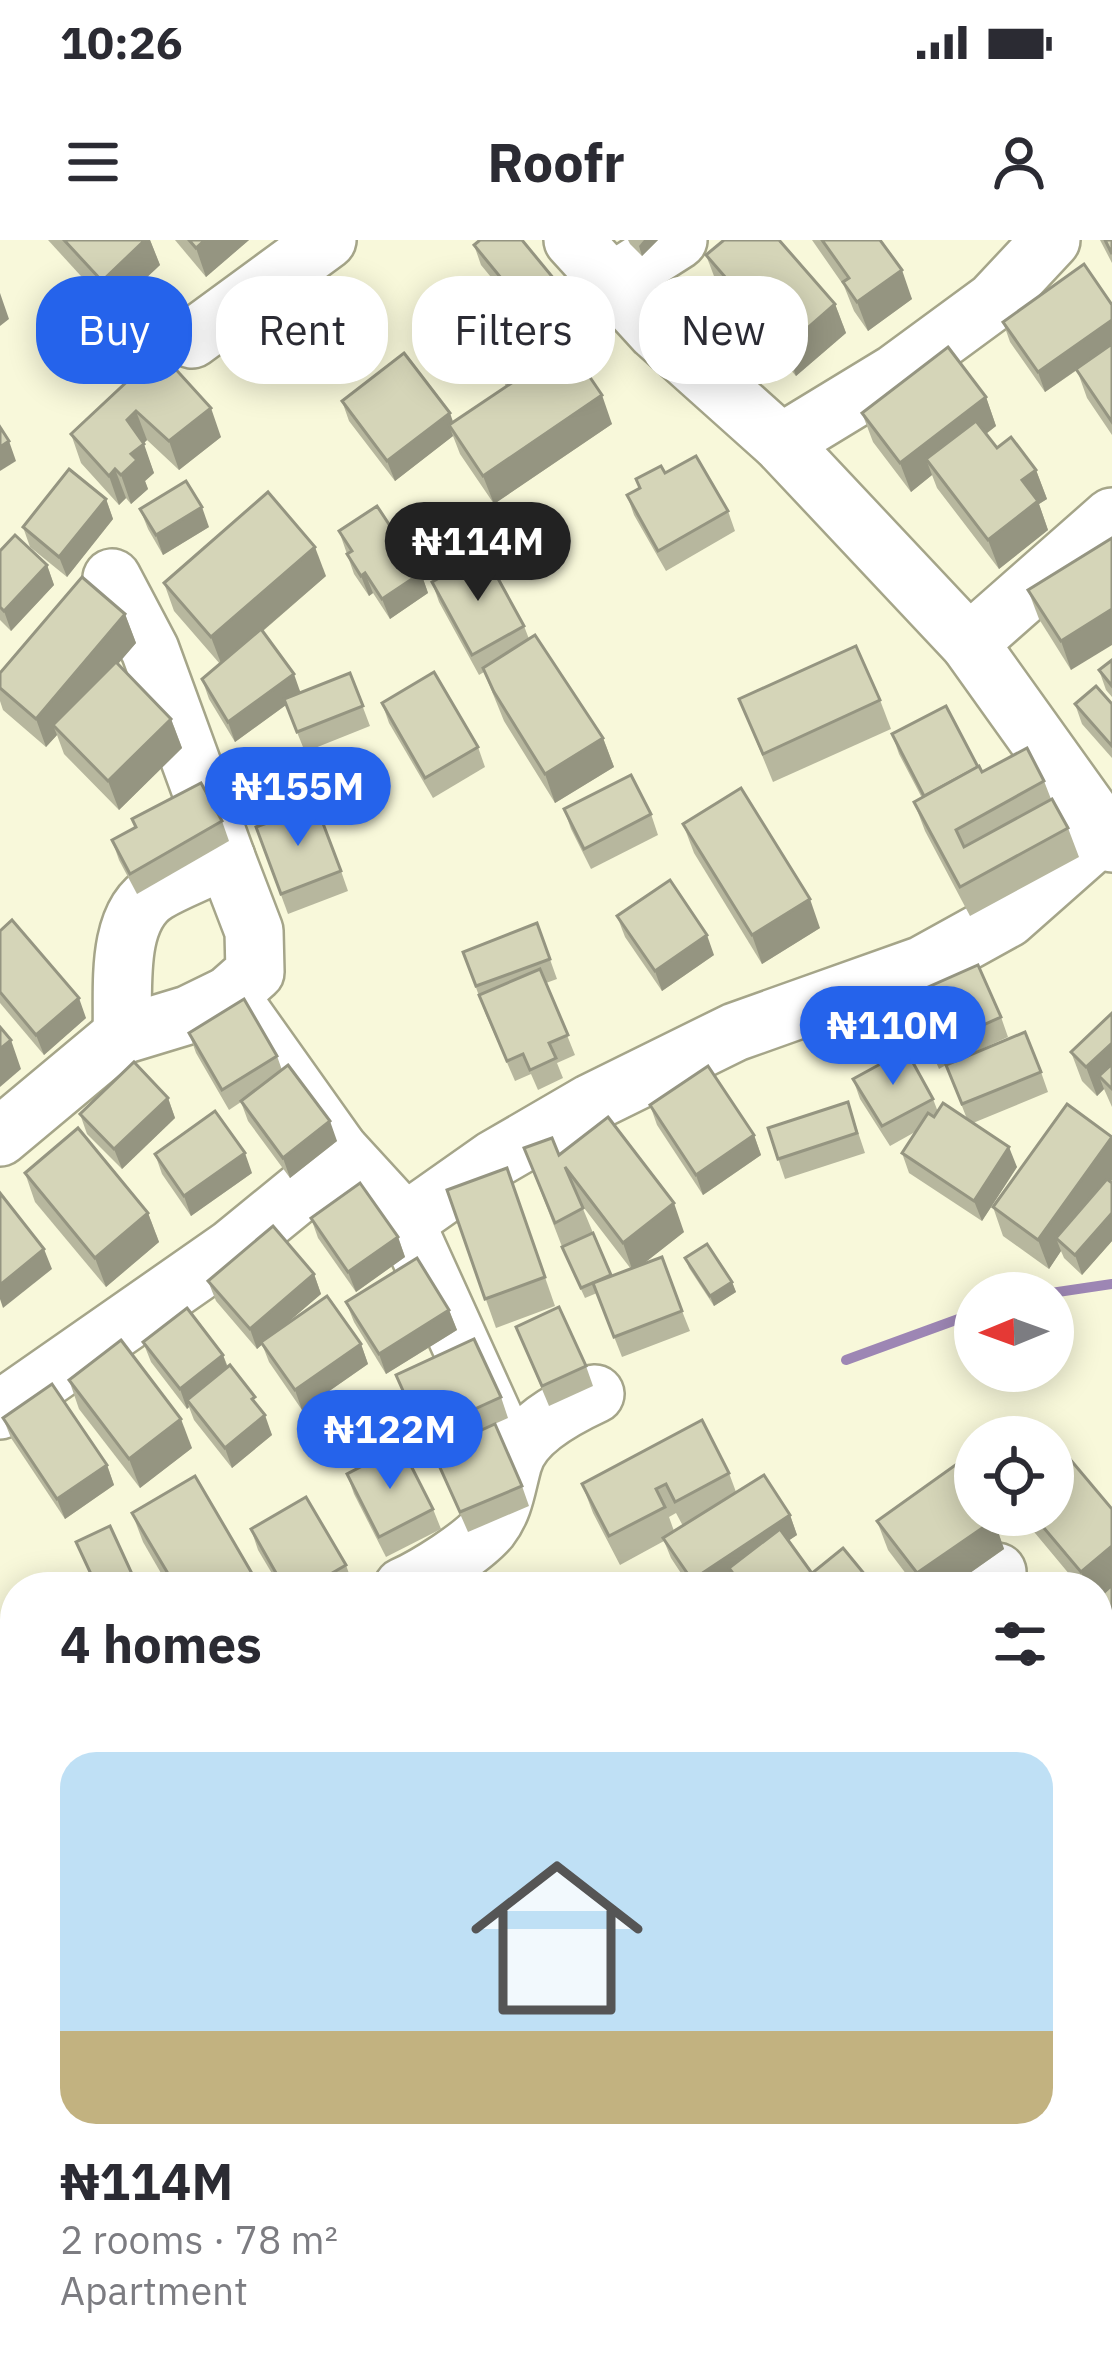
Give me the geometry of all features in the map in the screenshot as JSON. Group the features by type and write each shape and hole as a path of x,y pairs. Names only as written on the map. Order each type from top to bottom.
{"street":[{"path":"192,339 327,240"},
{"path":"573,240 606,276"},
{"path":"615,280 678,240"},
{"path":"781,443 896,373 994,301 1051,240"},
{"path":"405,1222 476,1171 591,1103 735,1032 923,965 1008,918 1109,834 969,643 781,443 656,331 615,285"},
{"path":"969,643 1112,517"},
{"path":"0,1137 122,1035 188,1015 229,995 255,972 254,932 150,650 112,578"},
{"path":"122,1035 132,916 153,894 226,858"},
{"path":"229,995 339,1150 405,1222 513,1460"},
{"path":"0,1410 231,1250 324,1173 339,1150"},
{"path":"430,1572 488,1528 507,1494 513,1460 551,1414 595,1394"}],"building":[{"path":"64,240 145,240 107,276 97,276"},
{"path":"480,240 522,240 552,276 499,276 474,245"},
{"path":"724,240 779,240 835,304 808,328 808,276 724,276 706,255"},
{"path":"822,240 880,240 902,270 857,302 843,282 849,278"},
{"path":"1084,264 1112,305 1112,320 1038,372 1003,322"},
{"path":"1112,344 1112,422 1076,369"},
{"path":"948,347 986,397 900,463 862,413"},
{"path":"404,353 412,363 412,384 428,384 450,413 387,461 342,401 364,384 388,384 388,365"},
{"path":"124,384 189,384 211,408 169,441 136,411 127,420 144,444 131,454 137,460 121,475 115,469 109,476 71,434"},
{"path":"510,384 595,384 602,395 483,476 449,425"},
{"path":"976,421 997,448 1011,437 1036,470 1022,480 1038,501 988,540 926,459"},
{"path":"696,456 728,511 658,551 627,495 640,488 636,479 661,466 665,473"},
{"path":"69,469 106,499 59,557 23,527"},
{"path":"186,481 202,507 156,535 140,509"},
{"path":"268,492 315,547 211,637 164,583"},
{"path":"377,506 421,573 382,599 347,554 352,551 339,531"},
{"path":"15,535 47,565 4,611 0,607 0,551"},
{"path":"1112,538 1112,609 1061,641 1028,590"},
{"path":"484,553 524,626 472,655 432,582"},
{"path":"82,577 125,614 36,719 0,688 0,673"},
{"path":"261,629 294,674 228,722 202,679"},
{"path":"535,635 603,738 545,774 483,668"},
{"path":"856,646 880,700 763,754 739,699"},
{"path":"1112,660 1112,686 1099,670"},
{"path":"116,662 171,719 108,781 53,725"},
{"path":"434,672 478,747 425,778 382,703"},
{"path":"350,673 363,706 297,732 284,699"},
{"path":"1096,686 1112,704 1112,746 1075,704"},
{"path":"946,706 978,767 924,796 892,734"},
{"path":"1027,748 1044,781 956,830 964,847 1052,799 1068,828 960,887 914,802 979,766 982,772"},
{"path":"631,775 651,814 584,849 564,809"},
{"path":"201,783 222,821 130,874 112,840 136,827 132,819"},
{"path":"741,788 810,899 752,935 683,824"},
{"path":"316,805 341,871 281,894 256,827"},
{"path":"670,880 707,935 655,971 617,916"},
{"path":"12,920 79,998 36,1035 0,992 0,931"},
{"path":"537,923 550,959 476,986 463,952"},
{"path":"978,965 1001,1017 932,1048 908,996"},
{"path":"540,969 568,1035 549,1043 556,1058 530,1070 523,1054 507,1061 479,995"},
{"path":"244,999 277,1056 222,1090 189,1033"},
{"path":"1112,1013 1112,1043 1086,1067 1071,1052"},
{"path":"0,1027 11,1040 0,1049"},
{"path":"1025,1032 1041,1072 962,1104 946,1065"},
{"path":"906,1050 933,1099 882,1126 853,1079"},
{"path":"134,1062 168,1098 114,1149 80,1114"},
{"path":"1112,1064 1112,1089 1099,1076"},
{"path":"288,1065 330,1121 283,1158 241,1101"},
{"path":"708,1066 754,1135 696,1175 650,1105"},
{"path":"848,1102 857,1133 778,1159 768,1128"},
{"path":"943,1103 1009,1147 974,1201 902,1153 928,1113 934,1117"},
{"path":"1067,1104 1112,1137 1038,1240 993,1207"},
{"path":"215,1111 245,1153 184,1196 155,1154"},
{"path":"608,1117 674,1203 623,1243 565,1167 583,1208 555,1223 524,1148 552,1138 559,1155"},
{"path":"78,1128 148,1213 95,1258 25,1173"},
{"path":"507,1168 545,1277 485,1299 447,1190"},
{"path":"1107,1179 1112,1183 1112,1213 1075,1255 1056,1238"},
{"path":"360,1183 398,1237 348,1272 311,1218"},
{"path":"0,1193 44,1249 0,1285"},
{"path":"273,1226 314,1274 250,1329 208,1281"},
{"path":"593,1233 611,1275 581,1288 562,1247"},
{"path":"707,1244 732,1282 710,1296 685,1258"},
{"path":"662,1257 682,1311 614,1337 593,1283"},
{"path":"417,1258 449,1310 379,1354 346,1302"},
{"path":"327,1296 361,1344 295,1390 261,1342"},
{"path":"559,1307 586,1366 542,1386 516,1327"},
{"path":"187,1308 223,1355 180,1389 143,1342"},
{"path":"474,1339 501,1397 422,1433 396,1375"},
{"path":"121,1340 181,1419 129,1459 69,1380"},
{"path":"230,1365 265,1415 225,1448 187,1400"},
{"path":"52,1384 107,1465 57,1499 3,1418"},
{"path":"702,1420 729,1473 675,1502 666,1484 656,1489 665,1507 609,1536 582,1484"},
{"path":"495,1424 522,1486 460,1512 433,1452"},
{"path":"401,1446 433,1509 379,1537 347,1474"},
{"path":"1074,1464 1112,1509 1112,1546 1081,1572 1051,1536 1074,1536"},
{"path":"954,1466 954,1536 971,1536 916,1572 877,1521"},
{"path":"764,1475 790,1515 704,1572 686,1572 663,1538"},
{"path":"195,1476 251,1572 167,1572 132,1513"},
{"path":"306,1497 346,1565 334,1572 275,1572 251,1529"},
{"path":"110,1526 131,1572 90,1572 76,1542"},
{"path":"780,1529 811,1572 732,1572 729,1568"},
{"path":"843,1548 863,1572 813,1572"}],"waterway":[{"path":"1074,1290 1112,1284"},
{"path":"846,1360 954,1321"}]}
